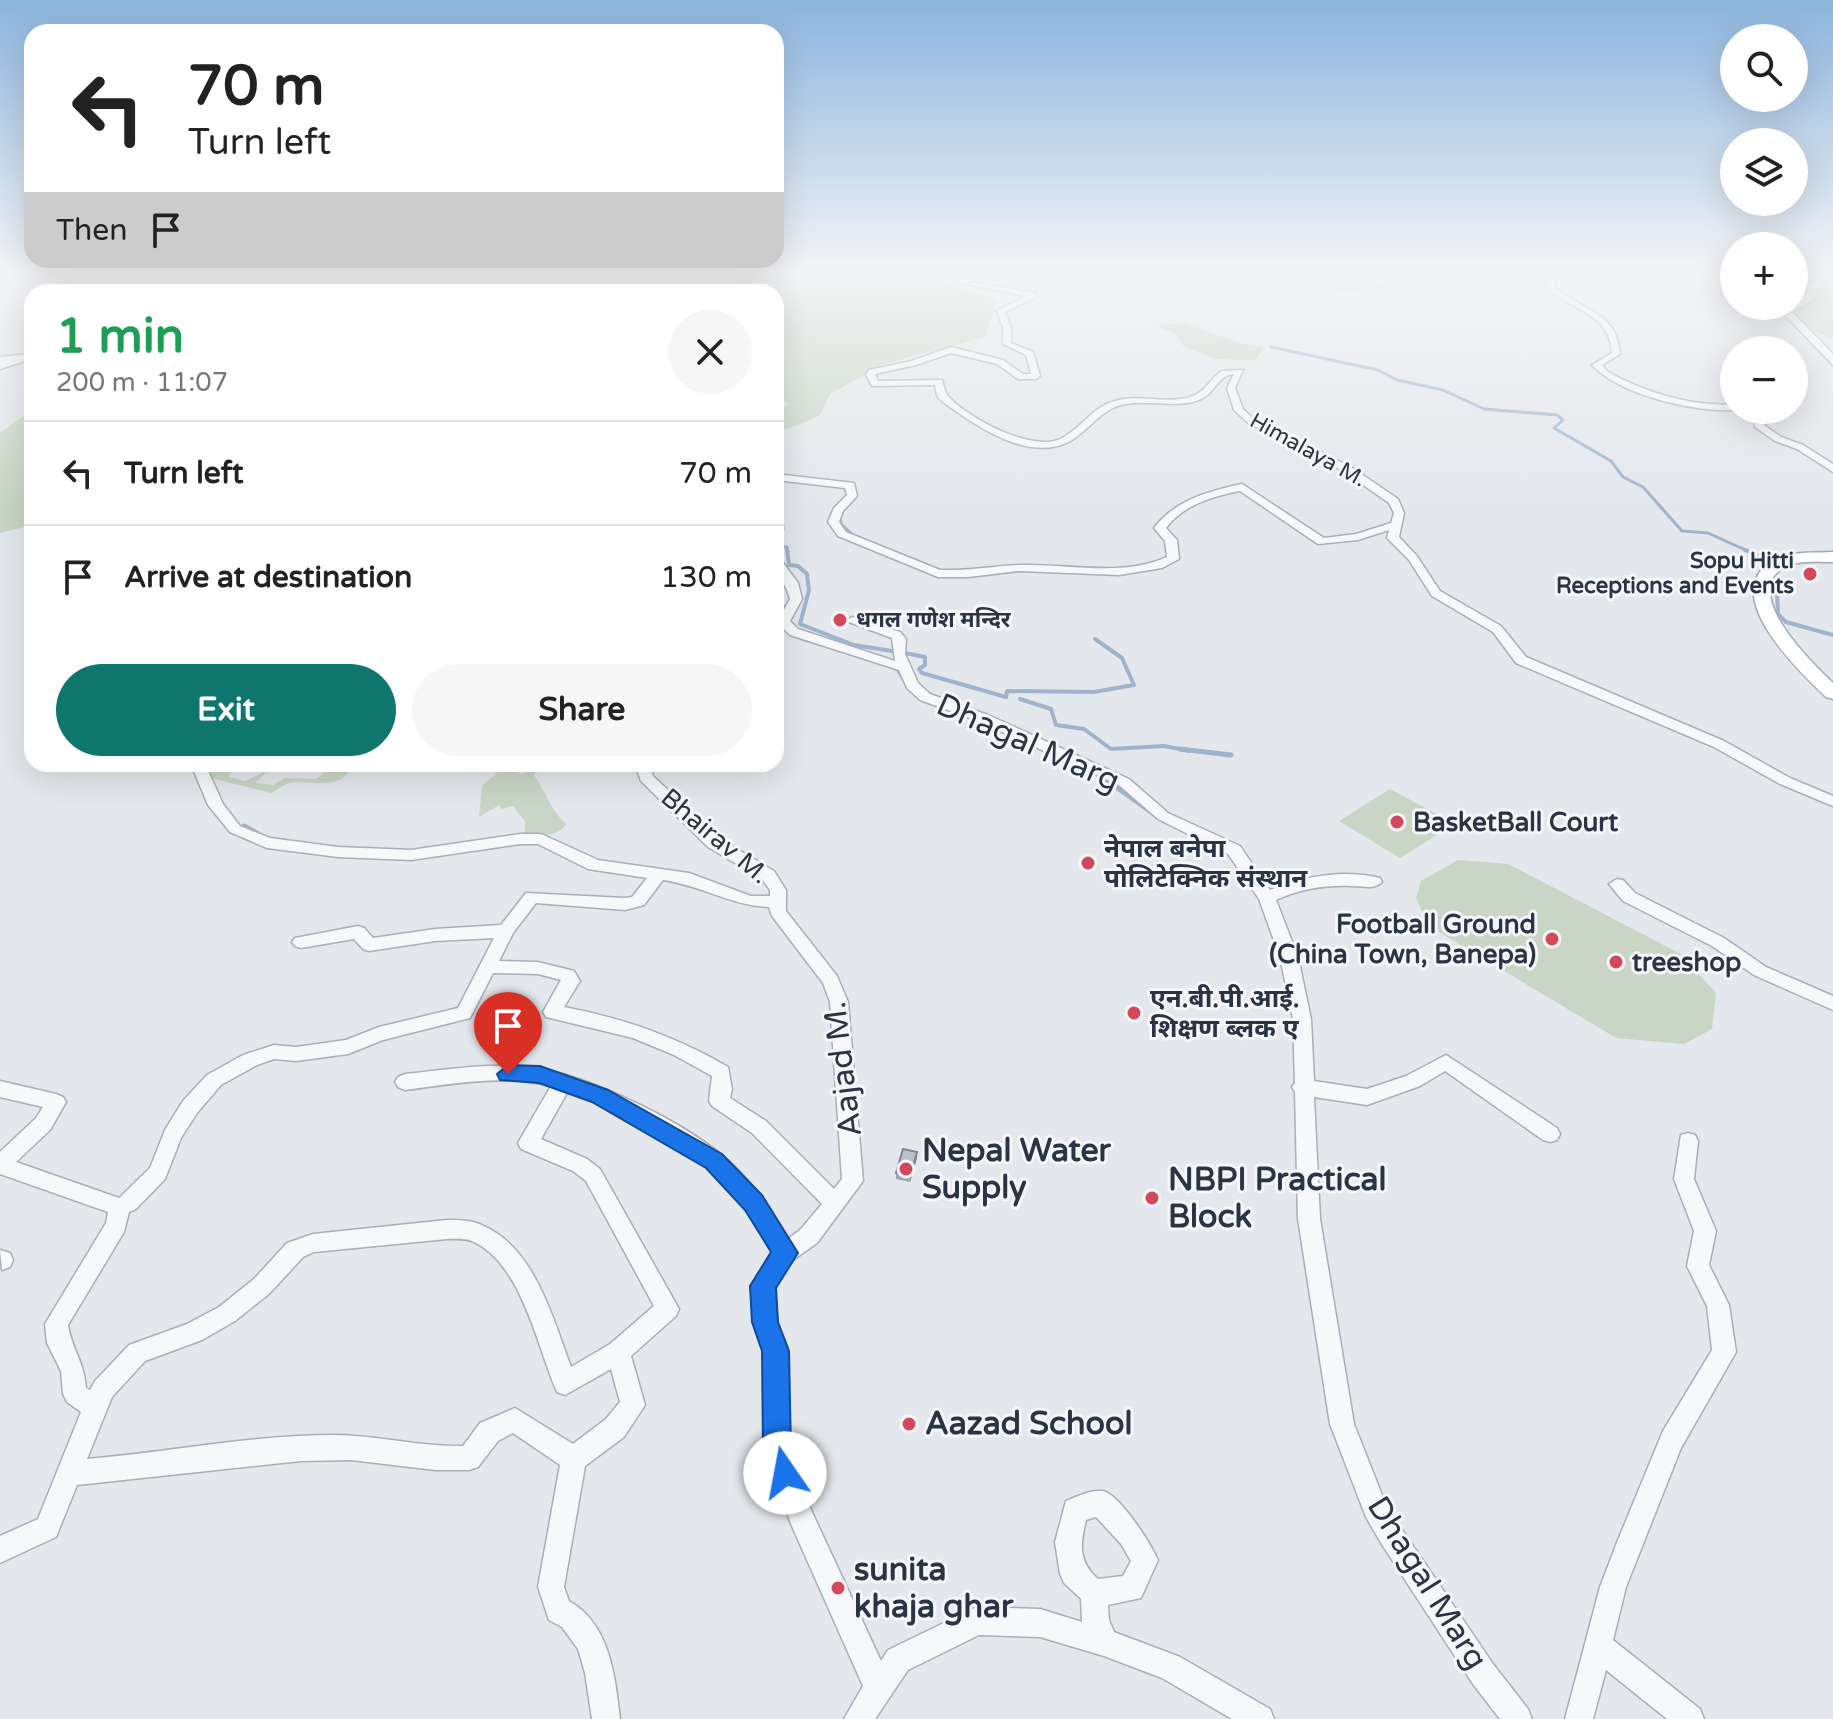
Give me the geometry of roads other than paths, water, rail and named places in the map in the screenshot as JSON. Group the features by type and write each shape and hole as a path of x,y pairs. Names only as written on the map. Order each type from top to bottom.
{"main road":[{"path":"1833,557 1782,562 1769,570 1761,591 1762,604 1774,628 1833,693"}],"street":[{"name":"Himalaya M.","path":"1017,348 1030,354 1036,376 1021,377 1000,362 951,350 872,379 884,386 935,380 940,384 942,396 974,419 1019,443 1049,444 1062,441 1108,406 1136,399 1193,399 1204,394 1217,376 1235,371 1241,374 1231,388 1244,416 1347,469 1387,495 1398,507 1393,538 1413,558 1436,593 1497,629 1521,660 1719,744 1785,781 1833,801"},
{"path":"1616,348 1616,354 1598,363 1602,374 1652,394 1705,407 1720,407"},
{"path":"0,360 24,357"},
{"path":"0,366 24,358"},
{"path":"1759,424 1778,439 1800,447 1833,469"},
{"path":"784,478 850,485 852,496 838,510 833,522 842,534 938,573 951,575 1023,568 1085,572 1162,566 1173,559 1171,540 1160,528 1166,516 1221,491 1242,487 1322,542 1358,537 1395,525"},
{"path":"784,572 792,583 796,599 784,620"},
{"name":"Dhagal Marg","path":"852,621 892,631 900,639 902,661 912,685 925,697 961,709 1124,782 1163,816 1234,850 1267,898 1289,957 1302,1019 1309,1219 1342,1424 1375,1508 1390,1534 1483,1674 1518,1719"},
{"path":"784,623 794,632 902,661"},
{"path":"202,772 216,805 235,829 242,835 267,843 338,852 411,855 520,839 541,839 594,865 689,878 749,901 776,902 778,912"},
{"name":"Bhairav M.","path":"644,772 646,778 714,843 768,875 778,890 778,912"},
{"path":"0,1089 56,1102 43,1124 0,1165 119,1207 129,1203 158,1173 172,1136 190,1107 214,1080 250,1060 274,1052 296,1054 348,1047 379,1034 464,1013 506,931 532,897 625,904 638,901 659,874"},
{"path":"1267,898 1291,886 1349,880 1374,882"},
{"path":"1617,884 1629,897 1718,942 1760,971 1833,1003"},
{"name":"Aajad M.","path":"778,912 831,981 839,1002 853,1181 809,1236 785,1253 763,1286 765,1322 776,1351 777,1452 800,1515 878,1686"},
{"path":"301,942 358,932 369,945 435,935 506,931"},
{"path":"487,967 538,968 568,975 571,981 552,1012 624,1025 682,1047 721,1072 719,1101 759,1127 835,1203"},
{"path":"1302,1087 1367,1097 1413,1081 1446,1062 1550,1134"},
{"path":"405,1082 477,1073 540,1074 600,1096 714,1161 753,1202 785,1253"},
{"path":"0,1550 47,1528 103,1389 137,1353 194,1332 227,1314 262,1286 295,1250 313,1243 453,1229 477,1233 514,1265 531,1298 565,1384 618,1352 668,1309 593,1175 580,1165 528,1143 564,1081"},
{"path":"1579,1719 1613,1587 1672,1440 1724,1352 1718,1305 1698,1266 1705,1231 1684,1179 1688,1141"},
{"path":"97,1409 75,1394 73,1369 59,1343 56,1324 116,1225 119,1207"},
{"path":"606,1719 588,1637 572,1615 559,1610 551,1587 574,1459 615,1428 633,1405 618,1352"},
{"path":"71,1473 152,1467 245,1453 338,1447 437,1461 469,1458 489,1432 515,1420 574,1459"},
{"path":"1094,1593 1095,1620 1104,1642"},
{"path":"858,1719 898,1660 977,1621 1040,1623 1104,1642 1170,1667 1260,1719"},
{"path":"1598,1646 1690,1719"}],"waterway":[{"path":"1277,348 1378,370 1397,380 1443,390 1484,409 1557,415 1563,420 1554,428 1611,461 1623,477 1643,487 1682,531 1708,533 1750,552"},
{"path":"840,515 841,524 853,535"},
{"path":"873,544 894,552"},
{"path":"784,547 788,552"},
{"path":"787,550 789,565 798,566 807,574 809,590 800,624 854,645 898,652"},
{"path":"888,550 926,565"},
{"path":"1745,550 1769,561 1765,570"},
{"path":"1777,592 1778,614 1786,622 1833,635"},
{"path":"784,608 790,604"},
{"path":"784,626 791,633"},
{"path":"803,639 824,645"},
{"path":"900,652 925,657 925,665 919,669 922,673 1006,697 1007,691 1094,692 1134,685 1122,658 1095,639"},
{"path":"891,666 898,670 911,691"},
{"path":"1020,699 1051,709 1056,725 1084,729 1111,749 1164,746 1190,751"},
{"path":"1180,749 1231,755"},
{"path":"1102,777 1164,821"},
{"path":"244,826 257,833"}],"place":[{"name":"Sopu Hitti Receptions and Events","path":"1810,574"},
{"name":"धगल गणेश मन्दिर","path":"840,620"},
{"name":"BasketBall Court","path":"1397,822"},
{"name":"नेपाल बनेपा पोलिटेक्निक संस्थान","path":"1088,863"},
{"name":"Football Ground (China Town, Banepa)","path":"1552,939"},
{"name":"treeshop","path":"1616,962"},
{"name":"एन.बी.पी.आई. शिक्षण ब्लक ए","path":"1134,1013"},
{"name":"Nepal Water Supply","path":"906,1169"},
{"name":"NBPI Practical Block","path":"1152,1198"},
{"name":"Aazad School","path":"909,1424"},
{"name":"sunita khaja ghar","path":"838,1588"}]}
